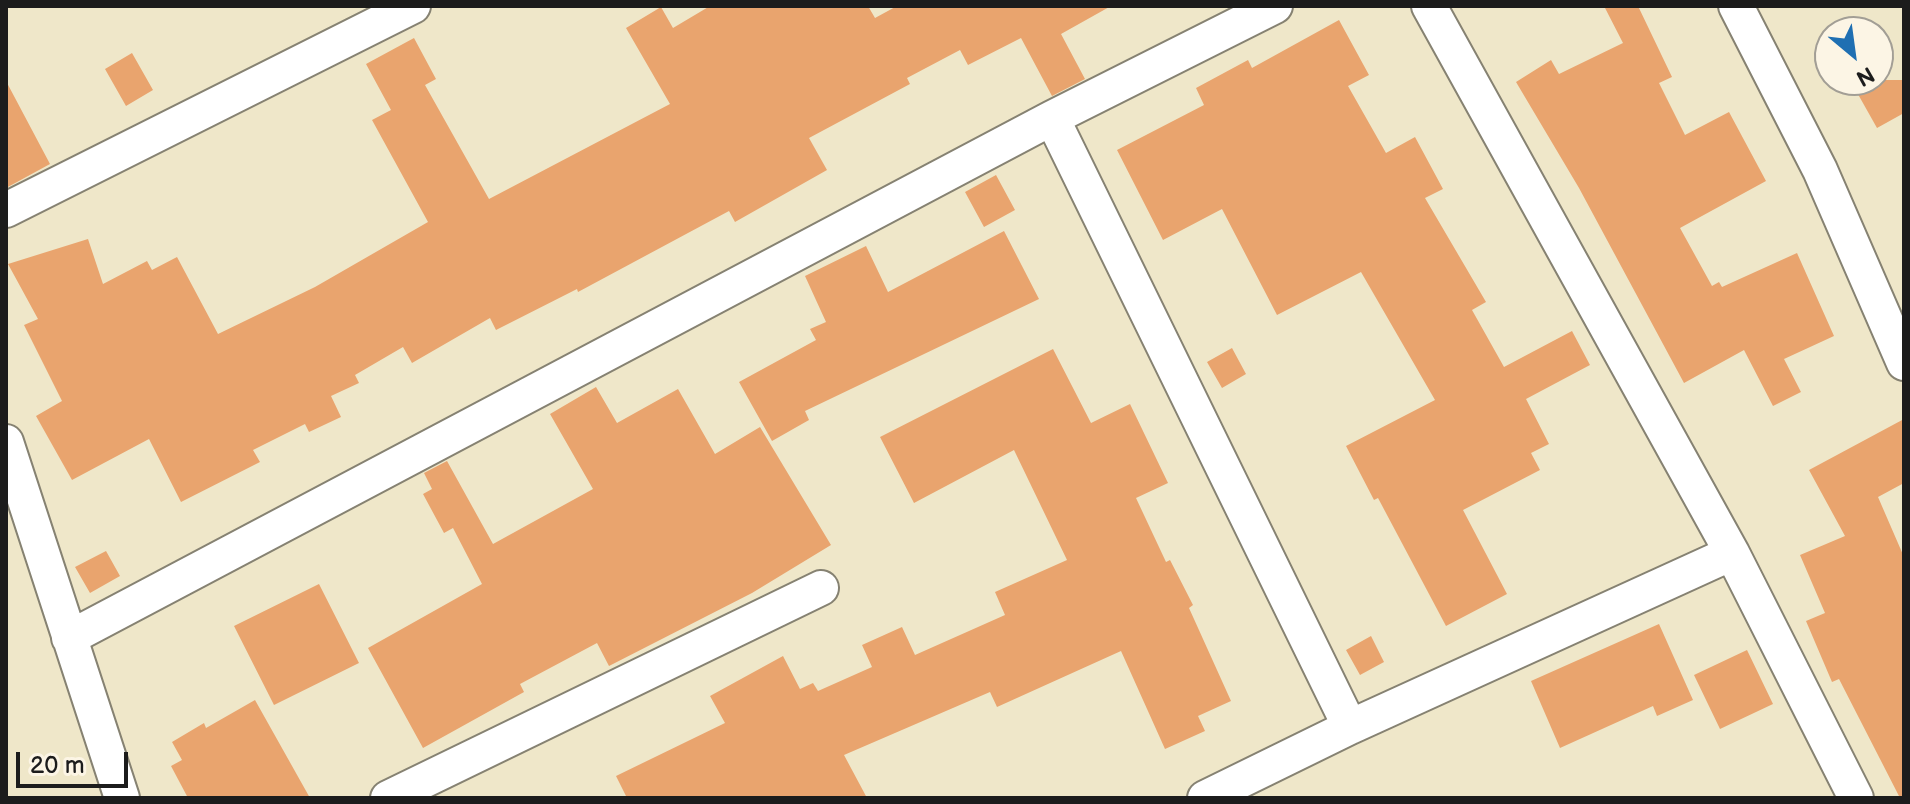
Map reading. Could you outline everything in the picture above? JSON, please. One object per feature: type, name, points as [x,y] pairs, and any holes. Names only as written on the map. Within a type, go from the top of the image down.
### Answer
[{"type":"street","points":[[6,210],[413,6]]},
{"type":"street","points":[[69,638],[1052,118],[1275,6]]},
{"type":"street","points":[[1429,6],[1732,553],[1856,798]]},
{"type":"street","points":[[1736,6],[1820,170],[1904,363]]},
{"type":"street","points":[[1052,118],[1350,727]]},
{"type":"street","points":[[6,442],[122,798]]},
{"type":"street","points":[[1205,798],[1350,727],[1732,553]]},
{"type":"street","points":[[388,798],[821,588]]},
{"type":"building","points":[[710,6],[868,6],[875,18],[897,6],[1111,6],[1061,34],[1085,79],[1052,96],[1021,38],[968,65],[960,50],[907,78],[910,84],[809,138],[827,170],[735,222],[729,211],[578,292],[577,289],[496,330],[490,318],[412,363],[403,347],[355,375],[359,383],[331,396],[341,417],[309,432],[305,424],[253,450],[260,462],[181,502],[149,439],[72,480],[36,416],[62,401],[24,325],[38,319],[8,264],[88,239],[103,284],[147,261],[152,270],[177,257],[218,334],[315,287],[428,222],[372,120],[391,110],[366,64],[414,38],[436,79],[425,85],[489,199],[670,104],[626,28],[661,7],[673,28]]},
{"type":"building","points":[[1604,6],[1638,6],[1672,77],[1659,83],[1685,135],[1729,112],[1766,181],[1680,228],[1712,286],[1719,282],[1722,287],[1797,253],[1834,336],[1784,359],[1801,392],[1773,406],[1744,350],[1684,383],[1579,188],[1516,82],[1551,60],[1559,74],[1623,43]]},
{"type":"building","points":[[1339,20],[1369,75],[1348,86],[1386,153],[1415,137],[1443,189],[1425,198],[1486,302],[1472,310],[1504,367],[1572,331],[1590,365],[1526,399],[1549,444],[1531,453],[1540,470],[1463,510],[1507,594],[1446,626],[1378,498],[1374,500],[1346,446],[1435,400],[1361,272],[1277,315],[1222,209],[1163,240],[1117,150],[1204,105],[1196,88],[1248,60],[1252,68]]},
{"type":"building","points":[[132,53],[153,90],[126,106],[105,69]]},
{"type":"building","points":[[1894,80],[1904,80],[1904,113],[1877,128],[1859,96],[1894,96]]},
{"type":"building","points":[[6,81],[50,164],[6,188]]},
{"type":"building","points":[[996,175],[1015,210],[984,227],[965,192]]},
{"type":"building","points":[[1004,231],[1039,299],[805,411],[809,420],[772,441],[739,382],[816,340],[810,329],[826,322],[805,276],[866,246],[888,292]]},
{"type":"building","points":[[1232,348],[1246,374],[1222,388],[1207,362]]},
{"type":"building","points":[[1053,349],[1091,423],[1130,404],[1168,483],[1136,498],[1166,562],[1170,560],[1193,605],[1189,608],[1231,701],[1198,716],[1205,731],[1165,749],[1121,651],[997,707],[990,692],[844,755],[867,798],[627,798],[616,776],[725,723],[710,696],[783,656],[800,689],[813,683],[818,691],[872,667],[862,645],[902,627],[915,655],[1005,615],[995,592],[1067,560],[1014,450],[914,503],[880,437]]},
{"type":"building","points":[[596,387],[617,423],[678,389],[715,454],[760,427],[831,545],[752,593],[609,666],[597,643],[520,684],[524,692],[423,748],[368,648],[482,584],[453,528],[444,533],[423,494],[432,489],[424,473],[447,461],[493,544],[593,489],[550,414]]},
{"type":"building","points":[[1904,419],[1904,483],[1878,497],[1904,557],[1904,798],[1900,798],[1839,679],[1832,682],[1806,621],[1825,613],[1800,555],[1845,536],[1809,470]]},
{"type":"building","points":[[106,551],[120,576],[90,593],[75,567]]},
{"type":"building","points":[[319,584],[359,663],[274,705],[234,626]]},
{"type":"building","points":[[1659,624],[1693,700],[1657,716],[1653,706],[1560,748],[1531,681]]},
{"type":"building","points":[[1371,636],[1384,662],[1360,675],[1346,650]]},
{"type":"building","points":[[1747,650],[1773,704],[1720,729],[1694,675]]},
{"type":"building","points":[[255,700],[310,798],[188,798],[171,766],[182,760],[172,742],[204,723],[206,728]]}]
